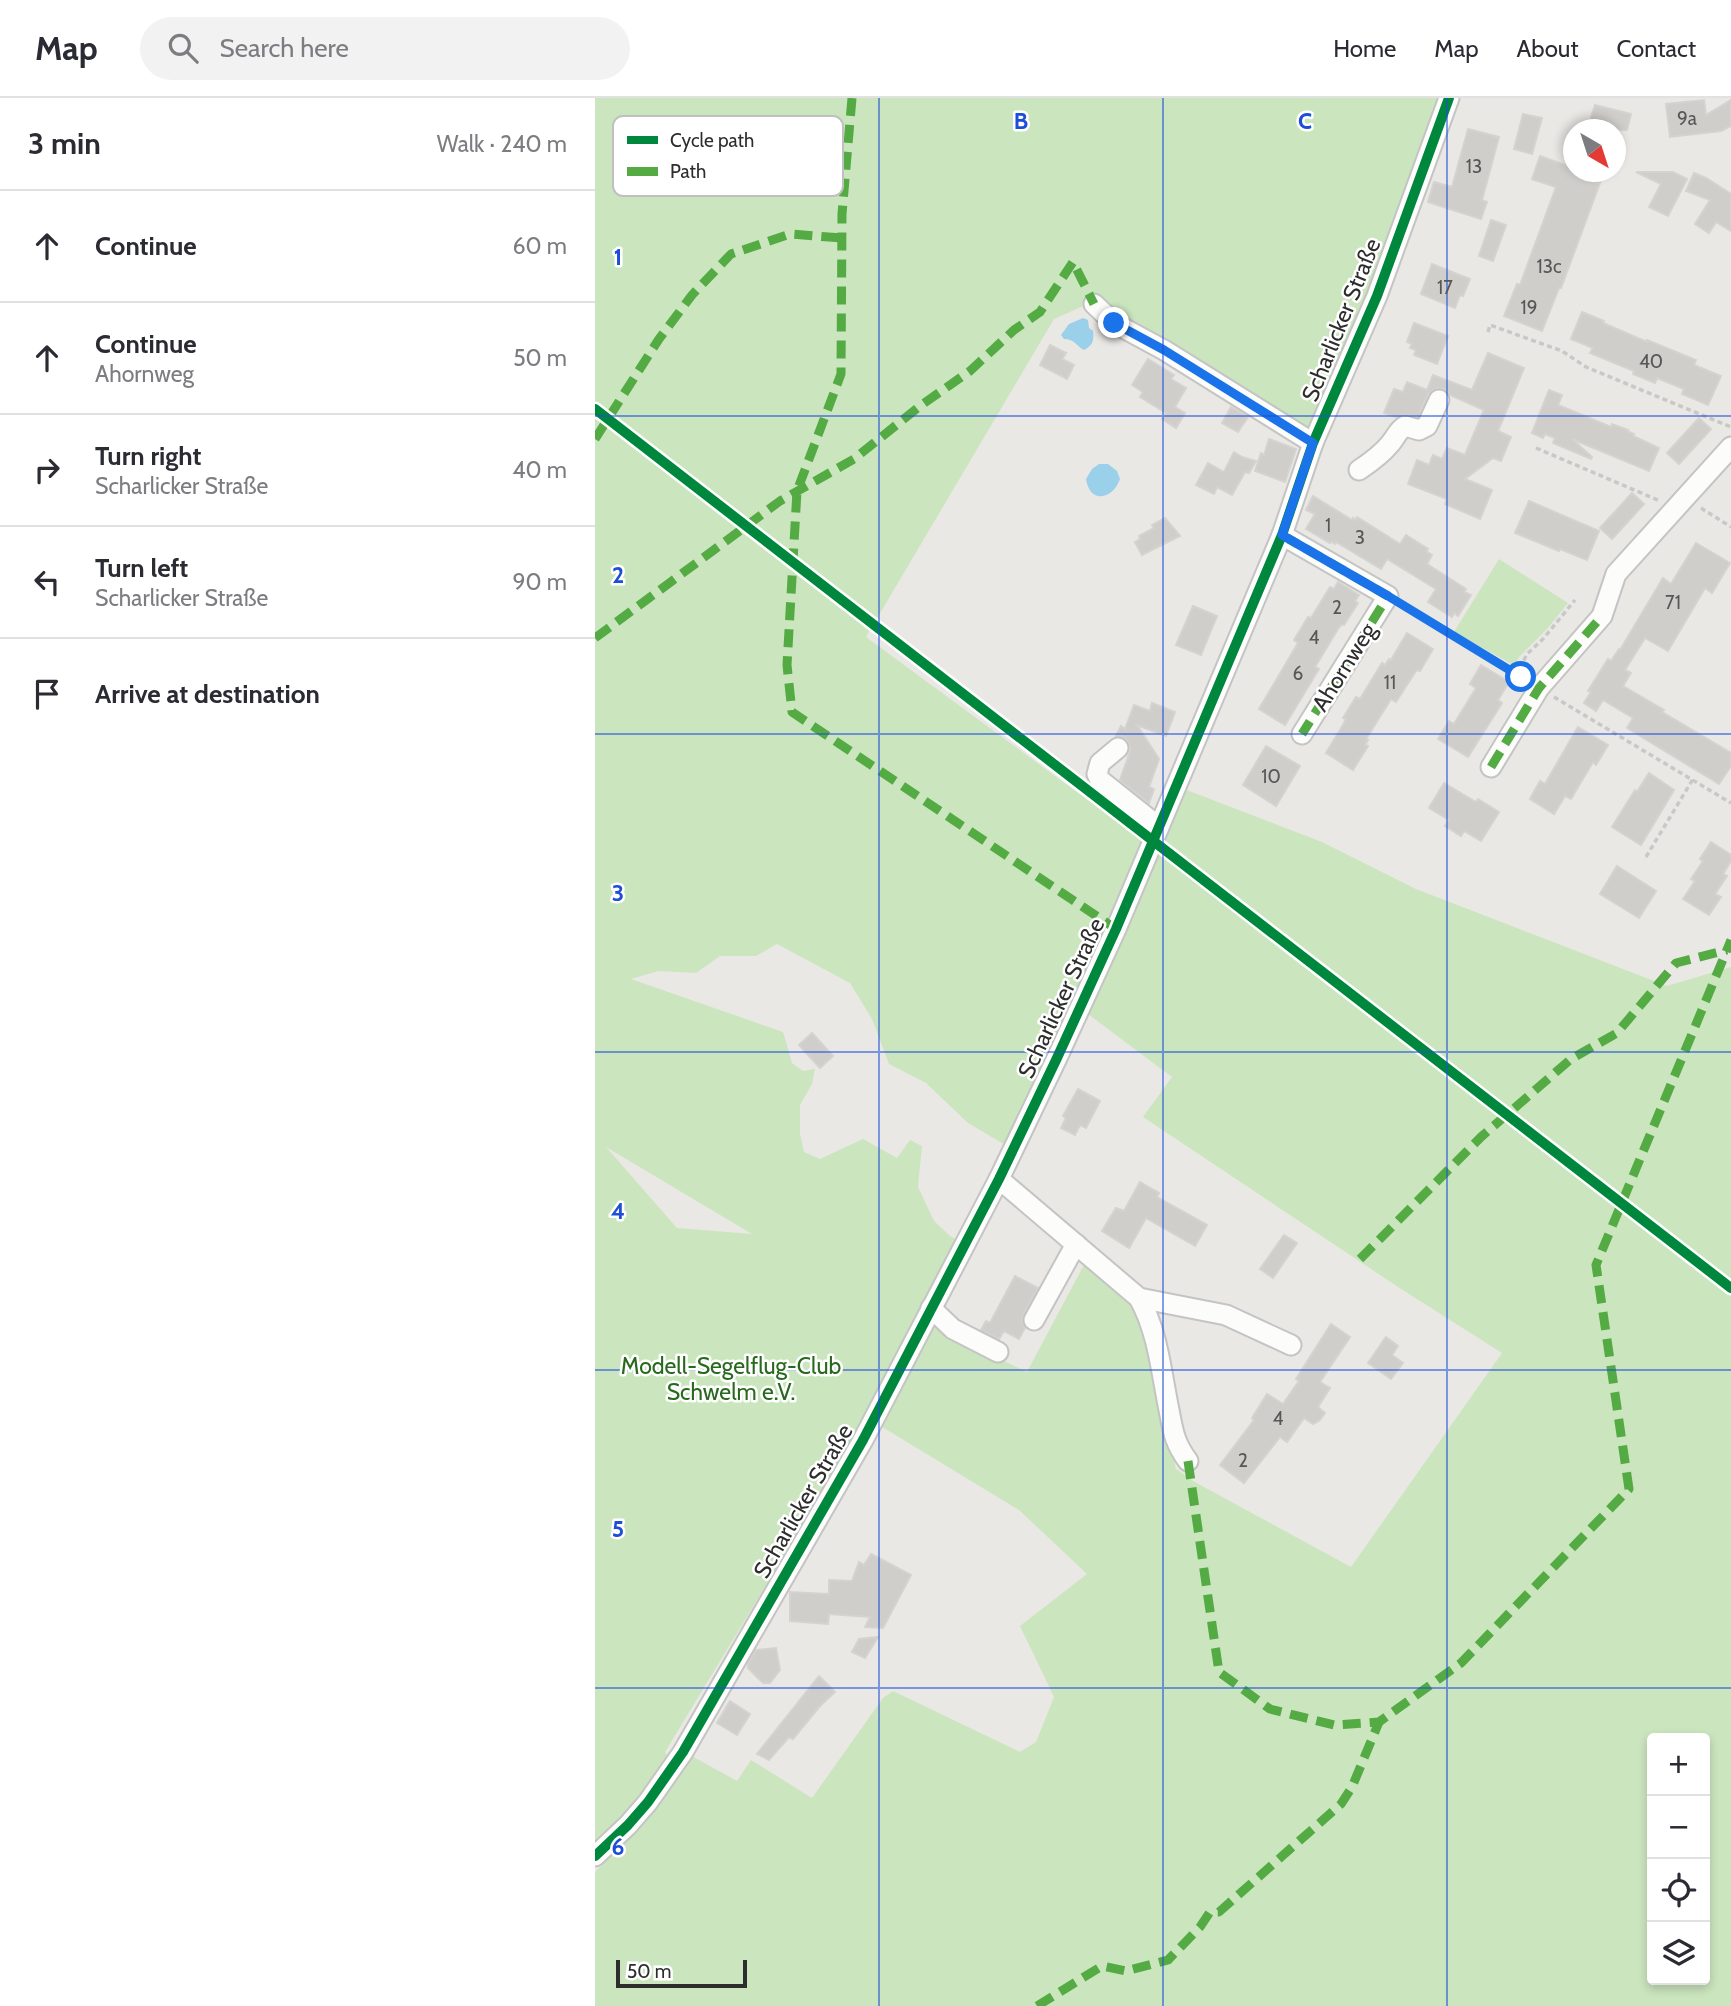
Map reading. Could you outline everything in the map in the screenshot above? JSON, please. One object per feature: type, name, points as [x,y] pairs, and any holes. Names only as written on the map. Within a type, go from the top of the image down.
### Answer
[{"type":"street","name":"Scharlicker Straße","points":[[595,1856],[648,1802],[683,1752],[863,1440],[999,1179],[1058,1058],[1111,940],[1282,535],[1313,443],[1377,296],[1449,98]]},
{"type":"street","name":"Scharlicker Straße","points":[[1094,304],[1114,323],[1164,350],[1313,443]]},
{"type":"street","points":[[1359,470],[1377,459],[1405,426],[1419,429],[1427,426],[1439,400]]},
{"type":"street","points":[[1491,767],[1539,688],[1602,616],[1616,574],[1731,447]]},
{"type":"street","name":"Ahornweg","points":[[1282,535],[1388,596],[1302,734]]},
{"type":"street","points":[[1118,748],[1100,763],[1097,774],[1100,780],[1159,827]]},
{"type":"street","points":[[999,1179],[1139,1298],[1146,1310],[1156,1343],[1176,1445],[1188,1461]]},
{"type":"street","points":[[1034,1320],[1076,1244]]},
{"type":"street","points":[[1139,1298],[1226,1315],[1291,1345]]},
{"type":"street","points":[[931,1308],[977,1328]]},
{"type":"street","points":[[931,1308],[953,1329],[998,1352]]},
{"type":"path","points":[[1488,332],[1490,325],[1562,351],[1586,366],[1731,427]]},
{"type":"path","points":[[1536,449],[1679,503],[1731,527]]},
{"type":"path","points":[[1388,596],[1521,677]]},
{"type":"path","points":[[1528,681],[1527,668],[1523,662],[1527,654],[1575,600]]},
{"type":"path","points":[[1560,701],[1731,803]]},
{"type":"path","points":[[1646,857],[1693,779]]},
{"type":"green space","name":"Modell-Segelflug-Club Schwelm e.V.","points":[[595,98],[1442,98],[1313,430],[1126,322],[1097,300],[1054,319],[866,637],[1157,851],[1184,789],[1322,842],[1416,889],[1667,986],[1731,967],[1731,2006],[595,2006],[595,1872],[645,1816],[688,1754],[737,1781],[751,1760],[812,1798],[883,1698],[893,1691],[1020,1752],[1036,1742],[1054,1697],[1020,1626],[1087,1574],[1019,1510],[879,1425],[933,1327],[1027,1372],[1086,1261],[1134,1301],[1150,1339],[1176,1469],[1193,1481],[1351,1567],[1502,1353],[1143,1117],[1172,1077],[1088,1014],[1119,946],[1105,937],[1007,1146],[968,1123],[926,1083],[889,1064],[872,1019],[850,983],[777,944],[756,956],[720,956],[696,973],[658,971],[631,979],[783,1032],[792,1063],[803,1071],[815,1069],[812,1084],[800,1105],[800,1134],[804,1152],[820,1159],[863,1139],[897,1158],[910,1140],[922,1146],[918,1187],[934,1221],[959,1241],[912,1323],[852,1443],[665,1752],[670,1759],[634,1806],[595,1845]],"holes":[[[606,1147],[752,1234],[677,1228]]]},
{"type":"green space","points":[[1499,559],[1568,603],[1519,657],[1517,667],[1454,632]]},
{"type":"water","points":[[1083,318],[1088,320],[1089,328],[1093,331],[1093,340],[1084,350],[1061,335],[1069,324]]},
{"type":"water","points":[[1099,464],[1108,464],[1117,471],[1120,479],[1112,491],[1102,496],[1092,493],[1086,479]]},
{"type":"building","points":[[1704,100],[1706,115],[1731,100],[1731,126],[1721,131],[1670,137],[1666,104]]},
{"type":"building","points":[[1595,105],[1631,114],[1627,130],[1626,119],[1591,119]]},
{"type":"building","points":[[1523,114],[1542,118],[1532,154],[1514,149]]},
{"type":"building","points":[[1468,129],[1499,137],[1482,200],[1487,202],[1481,219],[1428,202],[1434,182],[1452,187]]},
{"type":"building","points":[[1540,156],[1563,164],[1563,182],[1600,182],[1542,331],[1504,316],[1517,284],[1520,285],[1556,187],[1532,179]]},
{"type":"building","points":[[1636,172],[1673,172],[1687,179],[1668,216],[1649,207],[1661,184]]},
{"type":"building","points":[[1694,173],[1731,194],[1731,231],[1716,222],[1709,233],[1695,224],[1710,200],[1686,191]]},
{"type":"building","points":[[1491,220],[1506,225],[1493,261],[1479,256]]},
{"type":"building","points":[[1432,264],[1470,279],[1455,308],[1421,294]]},
{"type":"building","points":[[1582,312],[1647,342],[1696,360],[1694,365],[1721,376],[1708,405],[1682,394],[1684,389],[1657,378],[1655,383],[1633,374],[1634,371],[1590,353],[1593,348],[1571,339]]},
{"type":"building","points":[[1414,323],[1448,336],[1437,364],[1414,355],[1416,350],[1410,348],[1412,344],[1407,342]]},
{"type":"building","points":[[1050,345],[1066,353],[1062,359],[1074,365],[1067,379],[1040,365]]},
{"type":"building","points":[[1488,353],[1524,368],[1498,431],[1511,437],[1501,461],[1493,458],[1465,479],[1492,490],[1480,519],[1445,504],[1447,499],[1408,484],[1417,460],[1429,465],[1433,455],[1442,459],[1447,448],[1465,455],[1484,410],[1439,388],[1428,394],[1418,417],[1404,414],[1396,417],[1384,413],[1394,389],[1403,392],[1407,382],[1427,390],[1433,375],[1472,390]]},
{"type":"building","points":[[1148,359],[1174,375],[1171,379],[1186,388],[1175,407],[1185,413],[1176,428],[1162,419],[1166,413],[1140,397],[1143,392],[1132,385]]},
{"type":"building","points":[[1549,390],[1562,395],[1558,405],[1611,427],[1612,424],[1628,430],[1633,436],[1659,448],[1649,471],[1572,439],[1592,457],[1591,459],[1553,443],[1555,438],[1545,434],[1543,438],[1532,433]]},
{"type":"building","points":[[1231,407],[1248,417],[1238,432],[1222,423]]},
{"type":"building","points":[[1699,418],[1711,429],[1679,464],[1667,453]]},
{"type":"building","points":[[1269,439],[1296,449],[1285,482],[1255,471]]},
{"type":"building","points":[[1234,452],[1256,461],[1249,473],[1245,472],[1232,495],[1217,487],[1214,494],[1196,485],[1208,463],[1224,472]]},
{"type":"building","points":[[1632,493],[1644,504],[1612,539],[1600,528]]},
{"type":"building","points":[[1313,496],[1352,520],[1357,517],[1400,544],[1406,535],[1428,549],[1426,551],[1432,555],[1427,564],[1471,595],[1458,616],[1454,613],[1452,617],[1428,602],[1436,589],[1387,559],[1381,569],[1336,542],[1330,543],[1306,529],[1315,514],[1306,510]]},
{"type":"building","points":[[1529,501],[1599,531],[1587,560],[1515,533]]},
{"type":"building","points":[[1165,518],[1180,536],[1142,555],[1135,542],[1140,539],[1139,536],[1154,528],[1152,525]]},
{"type":"building","points":[[1696,543],[1730,563],[1712,593],[1705,588],[1668,651],[1645,638],[1625,670],[1631,673],[1623,686],[1731,753],[1731,766],[1719,784],[1627,728],[1633,718],[1603,700],[1596,711],[1584,703],[1591,692],[1588,691],[1608,659],[1611,661],[1620,650],[1663,578],[1671,584]]},
{"type":"building","points":[[1338,582],[1359,595],[1355,601],[1358,603],[1344,625],[1338,629],[1315,667],[1319,669],[1285,725],[1259,709],[1298,643],[1294,640],[1308,617],[1311,618],[1330,587],[1334,589]]},
{"type":"building","points":[[1193,606],[1217,616],[1201,655],[1176,645]]},
{"type":"building","points":[[1407,633],[1433,649],[1396,702],[1391,699],[1366,739],[1368,740],[1365,745],[1368,746],[1353,770],[1326,753],[1356,697],[1360,699],[1382,663],[1385,665],[1391,660]]},
{"type":"building","points":[[1481,665],[1509,682],[1498,700],[1502,703],[1468,757],[1438,739],[1449,721],[1454,724],[1476,688],[1470,684]]},
{"type":"building","points":[[1152,703],[1175,712],[1166,736],[1137,725],[1159,759],[1149,787],[1154,789],[1149,803],[1120,780],[1131,749],[1127,740],[1116,736],[1121,726],[1125,729],[1134,705],[1150,711]]},
{"type":"building","points":[[1578,727],[1608,745],[1596,765],[1593,762],[1571,799],[1565,796],[1554,814],[1530,799],[1540,781],[1545,784]]},
{"type":"building","points":[[1266,746],[1300,766],[1276,806],[1243,785]]},
{"type":"building","points":[[1649,773],[1674,790],[1641,845],[1612,827]]},
{"type":"building","points":[[1444,783],[1499,812],[1481,841],[1464,831],[1461,836],[1445,826],[1449,820],[1429,808]]},
{"type":"building","points":[[1711,842],[1731,855],[1731,861],[1723,874],[1727,876],[1715,894],[1721,897],[1709,915],[1683,899],[1695,881],[1691,879]]},
{"type":"building","points":[[1617,866],[1656,891],[1639,918],[1600,894]]},
{"type":"building","points":[[812,1033],[833,1056],[820,1068],[799,1045]]},
{"type":"building","points":[[1078,1089],[1100,1101],[1086,1128],[1080,1125],[1075,1135],[1061,1128],[1066,1118],[1063,1116]]},
{"type":"building","points":[[1140,1182],[1159,1193],[1157,1197],[1207,1225],[1195,1246],[1146,1218],[1129,1248],[1102,1231],[1116,1208],[1124,1211]]},
{"type":"building","points":[[1284,1235],[1297,1243],[1273,1278],[1260,1269]]},
{"type":"building","points":[[1015,1276],[1038,1288],[1023,1315],[1025,1328],[1019,1339],[1004,1331],[999,1339],[981,1330],[986,1321],[990,1323]]},
{"type":"building","points":[[1331,1324],[1350,1337],[1320,1382],[1330,1388],[1318,1407],[1325,1413],[1313,1424],[1304,1418],[1287,1442],[1280,1437],[1244,1483],[1220,1465],[1254,1420],[1252,1418],[1267,1394],[1283,1404]]},
{"type":"building","points":[[1386,1337],[1398,1346],[1392,1355],[1403,1363],[1391,1379],[1368,1363]]},
{"type":"building","points":[[871,1554],[911,1575],[883,1628],[865,1627],[870,1617],[829,1614],[828,1624],[790,1621],[790,1592],[829,1594],[829,1580],[852,1581],[859,1562],[864,1565]]},
{"type":"building","points":[[878,1637],[865,1658],[852,1652],[859,1639]]},
{"type":"building","points":[[776,1648],[780,1670],[770,1683],[763,1683],[748,1668],[748,1664],[756,1650]]},
{"type":"building","points":[[819,1676],[835,1692],[793,1739],[789,1737],[769,1760],[757,1754]]},
{"type":"building","points":[[730,1701],[750,1714],[737,1735],[717,1723]]},
{"type":"marked path","points":[[852,98],[842,214],[841,374],[797,491],[787,665],[792,712],[1116,929]]},
{"type":"marked path","points":[[595,439],[659,339],[692,295],[731,254],[790,234],[842,238]]},
{"type":"marked path","points":[[595,638],[780,501],[854,459],[920,406],[970,371],[1014,330],[1040,312],[1073,262],[1094,304]]},
{"type":"marked path","points":[[1282,535],[1388,596],[1302,734]]},
{"type":"marked path","points":[[1491,767],[1539,688],[1602,616]]},
{"type":"marked path","points":[[1188,1461],[1219,1672],[1270,1709],[1334,1725],[1379,1722],[1461,1663],[1629,1489],[1596,1265],[1731,940]]},
{"type":"marked path","points":[[1360,1259],[1481,1137],[1571,1059],[1617,1033],[1676,963],[1727,950]]},
{"type":"marked path","points":[[1037,2006],[1102,1966],[1126,1971],[1168,1960],[1200,1927],[1210,1912],[1219,1912],[1341,1804],[1352,1787],[1379,1722]]},
{"type":"cycle path","points":[[595,1856],[648,1802],[683,1752],[863,1440],[999,1179],[1116,929],[1282,535],[1313,443],[1377,296],[1449,98]]},
{"type":"cycle path","points":[[595,409],[1731,1288]]},
{"type":"route","points":[[1114,323],[1164,350],[1313,443],[1282,535],[1521,677]]}]
